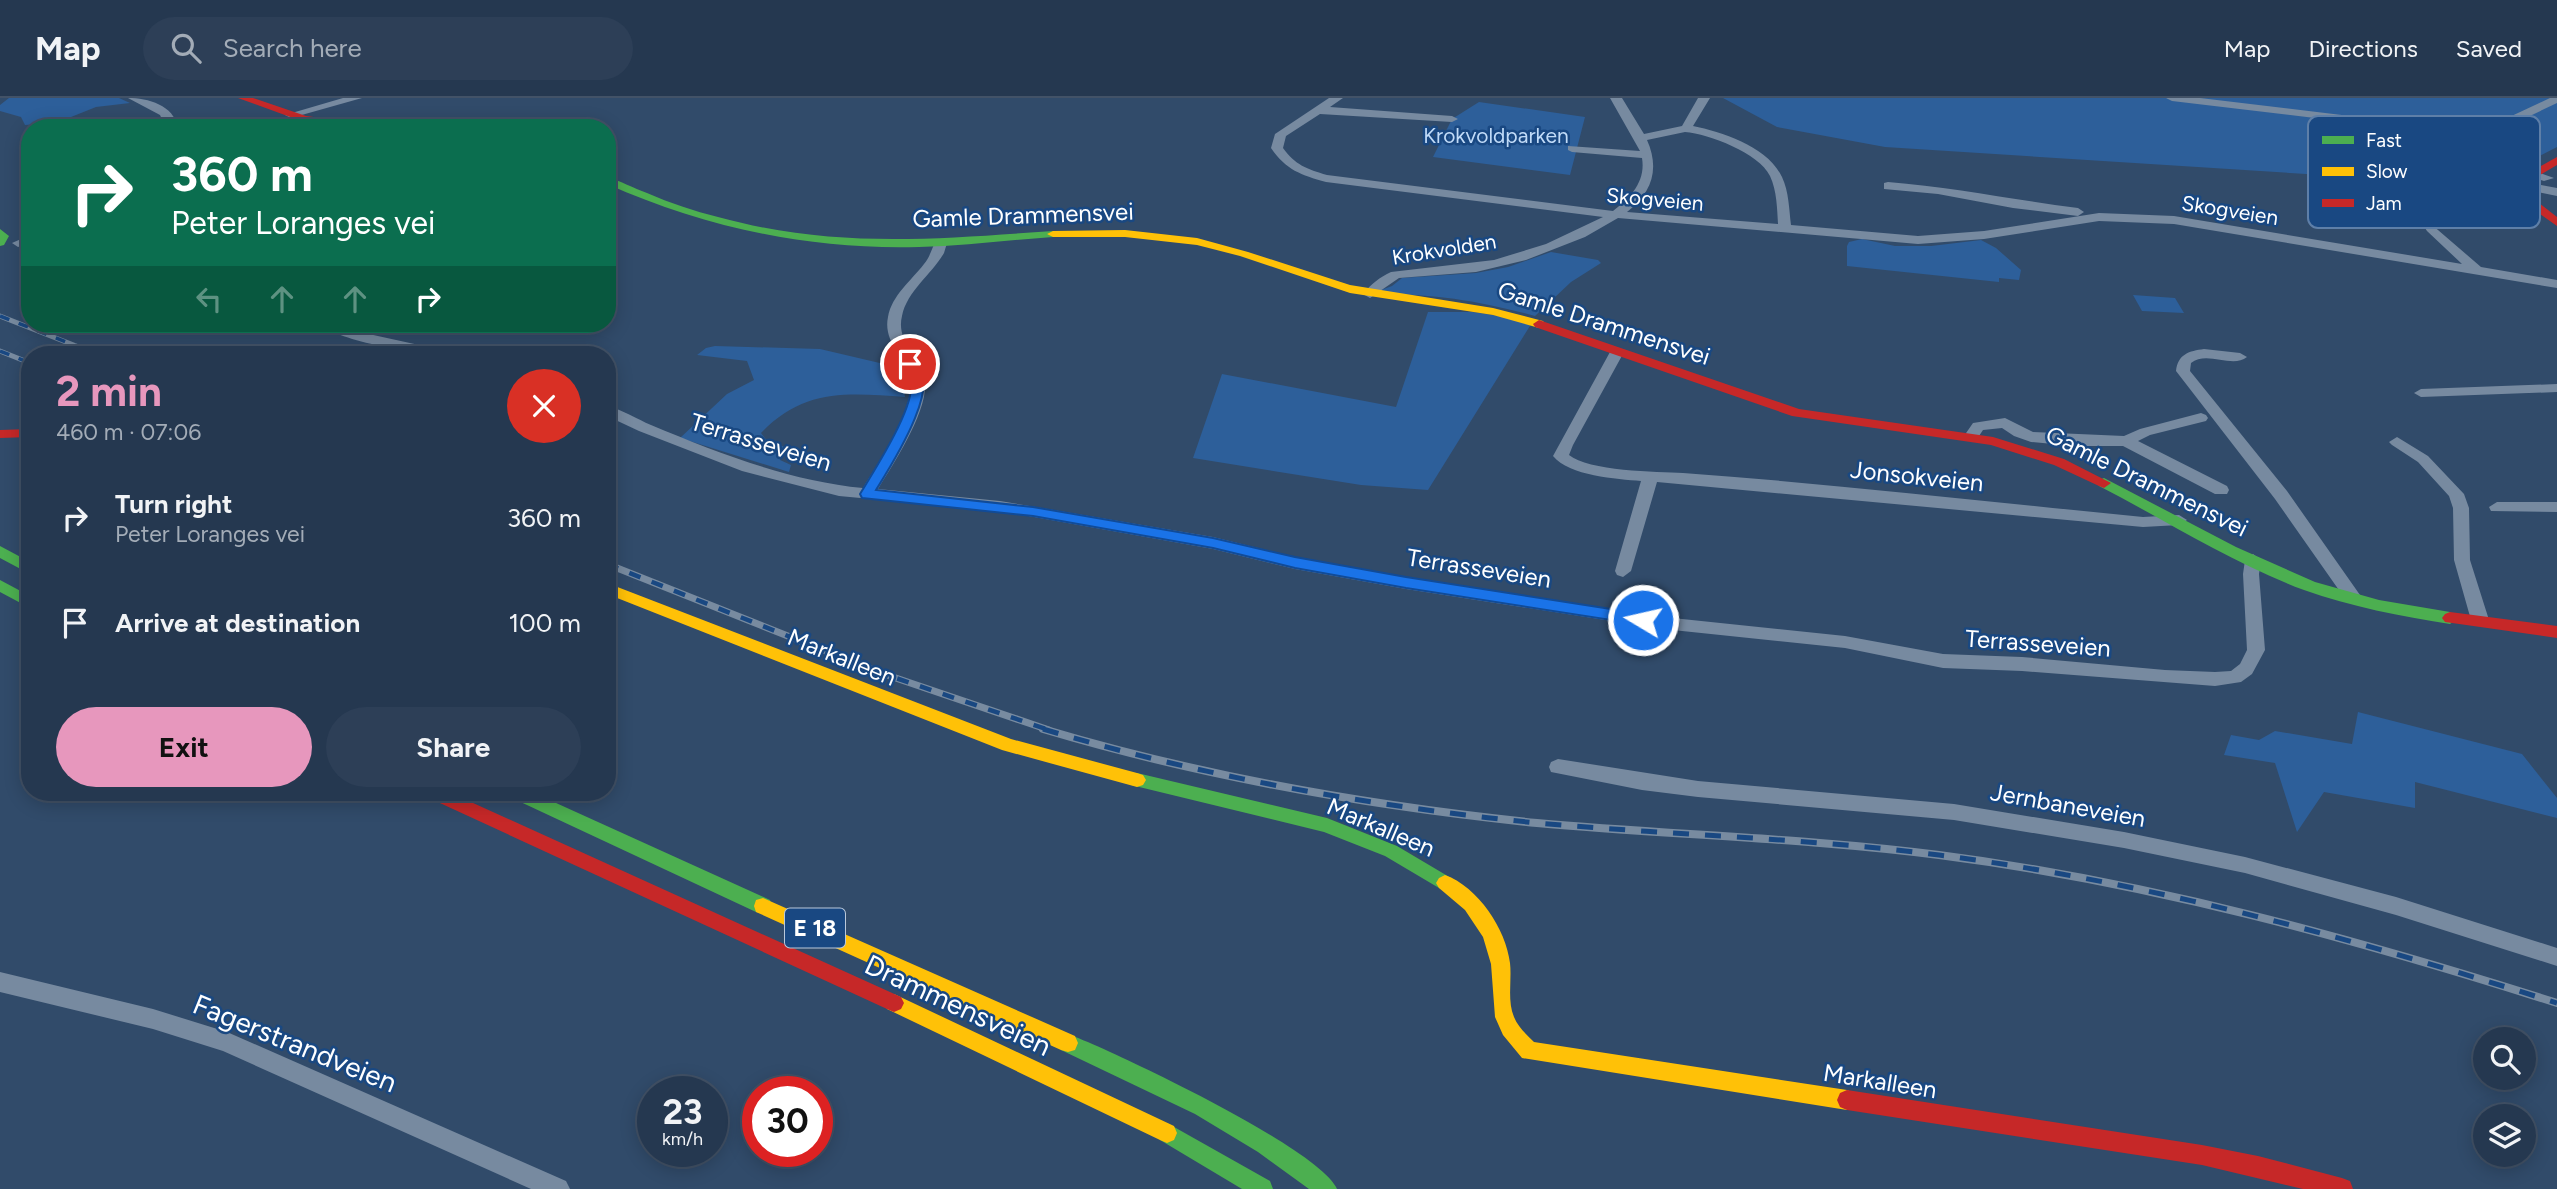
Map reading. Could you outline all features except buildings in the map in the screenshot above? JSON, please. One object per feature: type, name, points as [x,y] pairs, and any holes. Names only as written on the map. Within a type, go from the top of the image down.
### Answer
[{"type":"main road","points":[[243,98],[300,119]]},
{"type":"main road","points":[[2548,180],[2557,160]]},
{"type":"main road","name":"Gamle Drammensvei","points":[[616,185],[673,211],[719,224],[859,243],[941,243],[1080,233],[1155,235],[1226,248],[1327,283],[1370,294],[1494,310],[1797,413],[1822,419],[1972,436],[2044,457],[2179,520],[2253,560],[2308,585],[2354,599],[2557,632]]},
{"type":"main road","points":[[0,232],[4,236],[0,243]]},
{"type":"main road","points":[[0,551],[21,564]]},
{"type":"main road","points":[[0,585],[21,598]]},
{"type":"main road","name":"Markalleen","points":[[616,592],[1008,745],[1102,771],[1326,825],[1391,851],[1455,889],[1485,920],[1499,956],[1507,1024],[1529,1051],[2202,1155],[2279,1171],[2342,1189]]},
{"type":"main road","name":"Drammensveien","points":[[453,801],[1000,1051],[1189,1144],[1262,1189]]},
{"type":"main road","name":"Drammensveien","points":[[535,801],[643,852],[870,952],[1210,1110],[1266,1142],[1326,1189]]},
{"type":"street","points":[[134,98],[171,119]]},
{"type":"street","points":[[291,115],[356,98]]},
{"type":"street","name":"Skogveien","points":[[1337,98],[1281,134],[1277,148],[1287,162],[1310,174],[1349,182],[1618,214],[1887,240],[1944,239],[2099,217]]},
{"type":"street","name":"Krokvolden","points":[[1370,294],[1385,280],[1396,275],[1477,268],[1531,255],[1618,214],[1634,201],[1647,181],[1650,167],[1642,138],[1616,98]]},
{"type":"street","points":[[1686,129],[1695,109],[1704,98]]},
{"type":"street","points":[[2172,98],[2336,116]]},
{"type":"street","points":[[2520,116],[2557,99]]},
{"type":"street","points":[[1317,110],[1452,118]]},
{"type":"street","points":[[1642,138],[1686,129],[1728,141],[1763,161],[1778,181],[1785,230]]},
{"type":"street","points":[[1572,148],[1647,155]]},
{"type":"street","name":"Skogveien","points":[[1888,186],[1938,190],[2099,217],[2208,225],[2479,273],[2557,284]]},
{"type":"street","points":[[2431,228],[2479,273]]},
{"type":"street","points":[[867,494],[895,446],[918,396],[916,374],[902,353],[894,332],[895,311],[937,255],[941,243]]},
{"type":"street","points":[[349,333],[400,346]]},
{"type":"street","name":"Jonsokveien","points":[[1617,352],[1590,396],[1561,456],[1570,464],[1650,478],[1708,480],[2143,522],[2179,520]]},
{"type":"street","name":"Gamle Drammensvei","points":[[2240,356],[2193,354],[2182,364],[2183,371],[2281,495],[2354,599]]},
{"type":"street","points":[[2421,393],[2557,388]]},
{"type":"street","name":"Terrasseveien","points":[[616,414],[644,428],[803,484],[867,494],[1033,512],[1213,543],[1295,563],[1406,583],[1663,623],[1845,642],[1943,661],[2022,664],[2165,677],[2235,677],[2246,669],[2254,656],[2257,643],[2251,574],[2253,560]]},
{"type":"street","points":[[1972,436],[1978,426],[2005,423],[2019,433],[2031,437],[2075,441],[2126,441],[2145,432],[2201,418]]},
{"type":"street","points":[[2126,441],[2221,490]]},
{"type":"street","points":[[2397,442],[2423,459],[2456,494],[2461,508],[2462,560],[2480,620]]},
{"type":"street","points":[[1623,571],[1650,478]]},
{"type":"street","points":[[2497,507],[2557,507]]},
{"type":"street","name":"Jernbaneveien","points":[[1558,767],[1676,786],[1954,812],[2111,837],[2290,877],[2396,906],[2557,957]]},
{"type":"street","name":"Fagerstrandveien","points":[[0,982],[153,1019],[228,1042],[558,1189]]},
{"type":"green space","points":[[9,98],[119,98],[130,103],[96,107],[66,119],[22,119],[0,111],[0,105]]},
{"type":"green space","points":[[1723,98],[2557,98],[2557,147],[2540,156],[2540,116],[2308,116],[2308,174],[1885,147],[1777,127]]},
{"type":"green space","name":"Krokvoldparken","points":[[1479,102],[1585,117],[1570,175],[1433,157],[1452,119]]},
{"type":"green space","points":[[1862,239],[1895,246],[1931,246],[1981,240],[1996,248],[2021,270],[2019,280],[1999,278],[1999,282],[1847,266],[1849,242]]},
{"type":"green space","points":[[1551,252],[1598,260],[1601,263],[1571,282],[1535,316],[1453,299],[1370,294],[1392,286],[1402,278],[1476,273],[1508,267]]},
{"type":"green space","points":[[2133,295],[2175,298],[2184,313],[2142,311]]},
{"type":"green space","points":[[1428,312],[1473,312],[1533,321],[1428,490],[1361,485],[1193,458],[1222,374],[1396,407]]},
{"type":"green space","points":[[706,348],[820,349],[901,368],[905,397],[828,397],[810,401],[777,418],[761,433],[767,441],[785,447],[780,460],[791,465],[789,472],[680,438],[727,394],[754,380],[747,361],[697,355]]},
{"type":"green space","points":[[2358,712],[2522,754],[2557,798],[2557,818],[2415,782],[2415,808],[2324,792],[2297,832],[2275,763],[2224,755],[2231,735],[2259,740],[2275,731],[2352,744]]},
{"type":"railway","points":[[0,316],[21,324]]},
{"type":"railway","points":[[43,333],[76,346]]},
{"type":"railway","points":[[0,351],[21,359]]},
{"type":"railway","points":[[616,568],[881,673],[1049,730]]},
{"type":"railway","points":[[1043,729],[1165,762],[1288,788],[1412,808],[1537,823],[1889,849],[2018,866],[2251,915],[2405,957],[2557,1003]]},
{"type":"traffic: fast","points":[[616,184],[677,209],[713,220],[822,240],[917,244],[1053,234]]},
{"type":"traffic: fast","points":[[0,232],[3,236],[0,243]]},
{"type":"traffic: fast","points":[[2104,483],[2283,576],[2344,597],[2450,618]]},
{"type":"traffic: fast","points":[[0,551],[21,564]]},
{"type":"traffic: fast","points":[[0,585],[21,598]]},
{"type":"traffic: fast","points":[[1137,780],[1327,825],[1391,851],[1445,883]]},
{"type":"traffic: fast","points":[[535,801],[763,906]]},
{"type":"traffic: fast","points":[[1068,1043],[1169,1090],[1234,1125],[1326,1189]]},
{"type":"traffic: fast","points":[[1167,1133],[1262,1189]]},
{"type":"traffic: slow","points":[[1053,234],[1125,233],[1197,242],[1244,254],[1336,286],[1469,307],[1539,324]]},
{"type":"traffic: slow","points":[[616,592],[1008,745],[1137,780]]},
{"type":"traffic: slow","points":[[1445,883],[1463,896],[1492,934],[1499,955],[1504,1017],[1529,1051],[1847,1100]]},
{"type":"traffic: slow","points":[[763,906],[1068,1043]]},
{"type":"traffic: slow","points":[[894,1003],[1167,1133]]},
{"type":"traffic: jam","points":[[243,98],[304,119]]},
{"type":"traffic: jam","points":[[2540,171],[2557,160]]},
{"type":"traffic: jam","points":[[2540,210],[2557,223]]},
{"type":"traffic: jam","points":[[1539,324],[1797,413],[1993,441],[2059,462],[2104,483]]},
{"type":"traffic: jam","points":[[0,434],[21,433]]},
{"type":"traffic: jam","points":[[2450,618],[2557,632]]},
{"type":"traffic: jam","points":[[452,801],[894,1003]]},
{"type":"traffic: jam","points":[[1847,1100],[2202,1155],[2258,1166],[2342,1189]]},
{"type":"route","points":[[910,364],[918,382],[918,396],[895,446],[867,494],[1000,506],[1213,543],[1295,563],[1406,583],[1643,620]]}]
